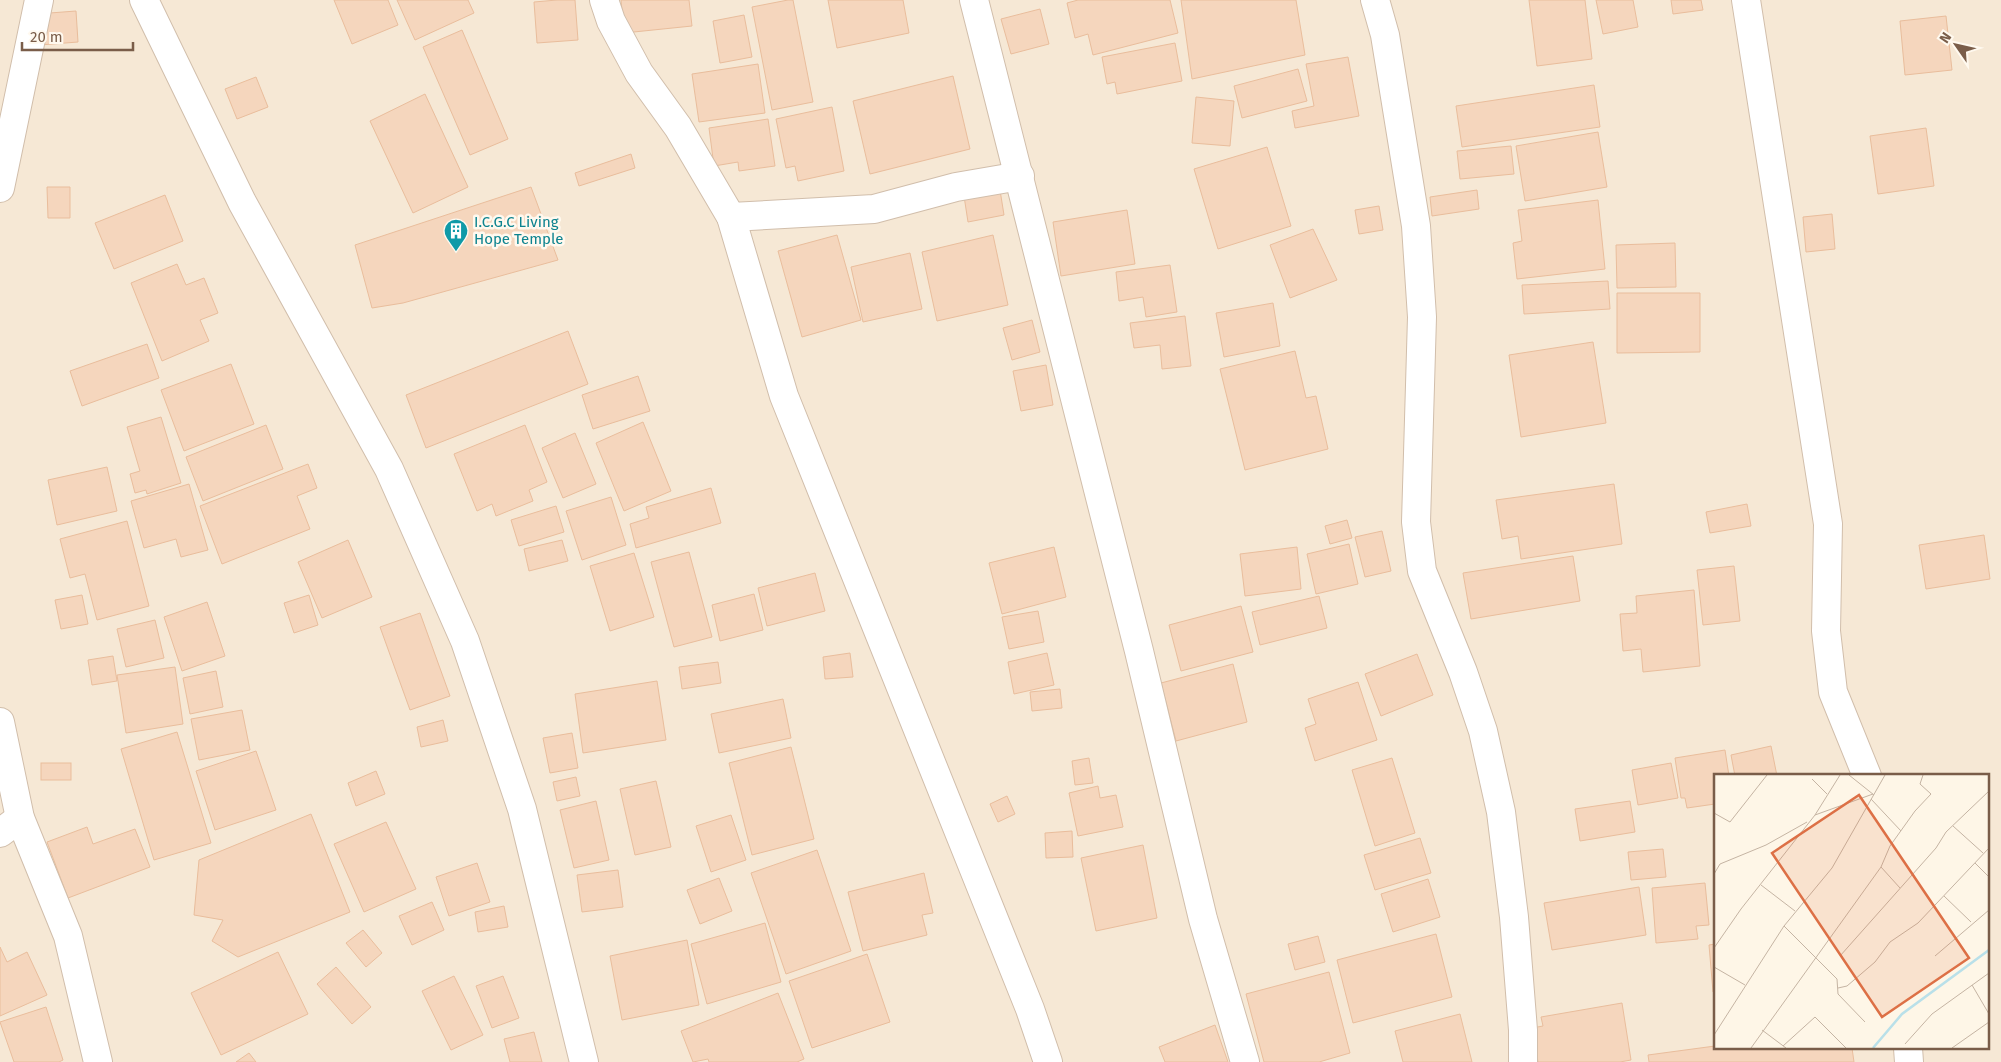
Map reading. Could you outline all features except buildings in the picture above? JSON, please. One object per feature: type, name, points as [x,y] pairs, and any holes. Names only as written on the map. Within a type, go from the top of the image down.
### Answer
[{"type":"street","points":[[0,188],[39,0]]},
{"type":"street","points":[[144,0],[242,202],[389,469],[466,641],[522,809],[584,1062]]},
{"type":"street","points":[[604,0],[611,22],[639,73],[678,127],[731,217],[784,396],[1030,1009],[1048,1062]]},
{"type":"street","points":[[974,0],[1139,651],[1203,920],[1245,1062]]},
{"type":"street","points":[[1375,0],[1384,35],[1416,226],[1422,318],[1416,522],[1422,571],[1483,731],[1501,812],[1514,918],[1524,1062]]},
{"type":"street","points":[[1746,0],[1828,524],[1826,632],[1833,692],[1866,774]]},
{"type":"street","points":[[731,217],[874,210],[956,187],[1020,176]]},
{"type":"street","points":[[0,722],[10,826],[68,936],[98,1062]]},
{"type":"shaded area","points":[[0,0],[2001,0],[2001,1062],[0,1062]]},
{"type":"place","name":"I.C.G.C Living Hope Temple","points":[[456,252]]}]
